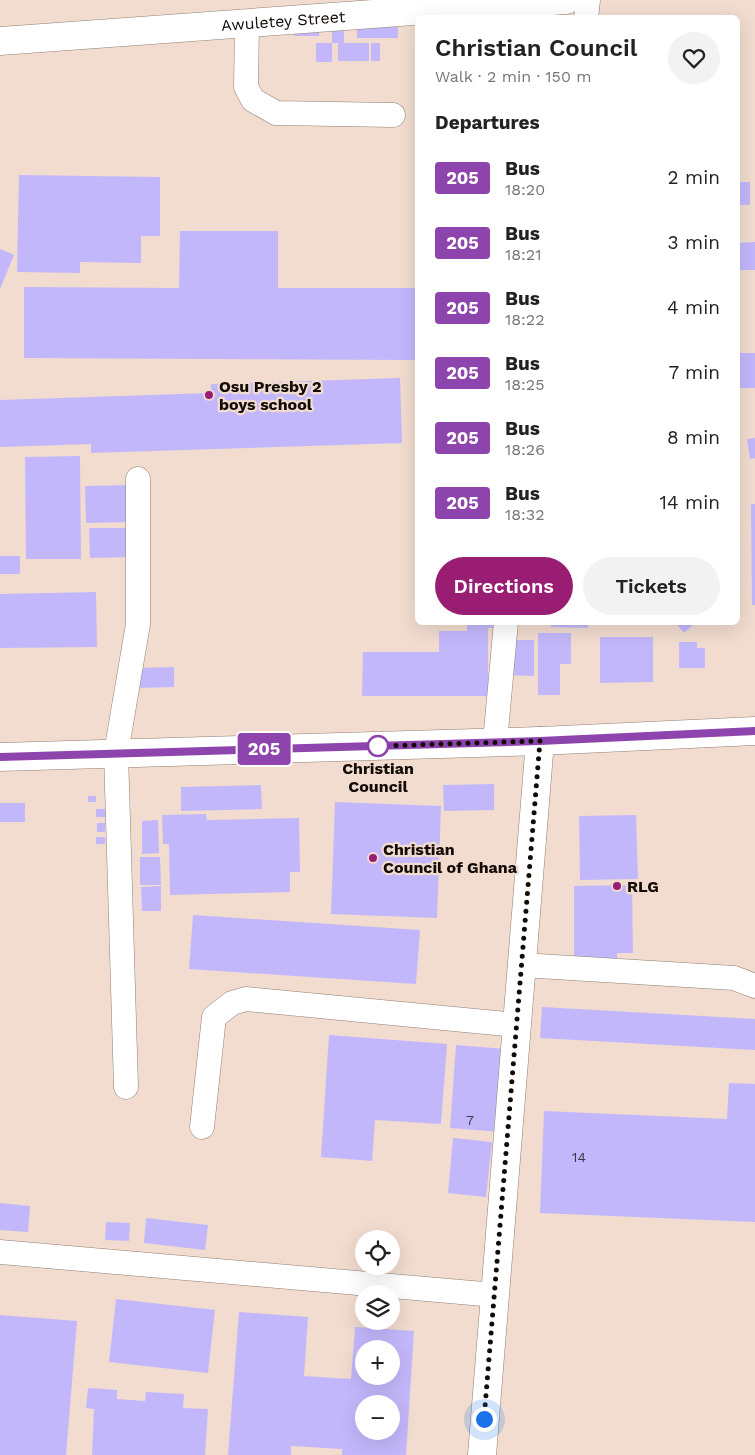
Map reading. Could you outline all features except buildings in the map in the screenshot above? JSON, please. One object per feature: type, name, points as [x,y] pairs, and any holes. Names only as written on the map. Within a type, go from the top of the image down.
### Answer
[{"type":"street","name":"Awuletey Street","points":[[0,41],[566,0]]},
{"type":"street","points":[[0,757],[540,741],[755,731]]},
{"type":"street","points":[[482,1455],[540,741]]},
{"type":"lane","points":[[586,15],[588,0]]},
{"type":"lane","points":[[247,23],[246,87],[253,100],[276,113],[393,115]]},
{"type":"lane","points":[[126,1087],[116,754],[138,624],[138,479]]},
{"type":"lane","points":[[495,742],[506,625]]},
{"type":"lane","points":[[522,965],[734,978],[755,986]]},
{"type":"lane","points":[[202,1128],[214,1018],[232,1003],[246,999],[517,1025]]},
{"type":"lane","points":[[0,1252],[495,1295]]},
{"type":"bus line","name":"205","points":[[0,757],[540,741],[755,731]]},
{"type":"place","name":"Osu Presby 2 boys school","points":[[209,395]]},
{"type":"place","name":"Christian Council","points":[[378,746]]},
{"type":"place","name":"Christian Council of Ghana","points":[[373,858]]},
{"type":"place","name":"RLG","points":[[617,886]]},
{"type":"route","points":[[378,746],[540,741],[484,1419]]}]
